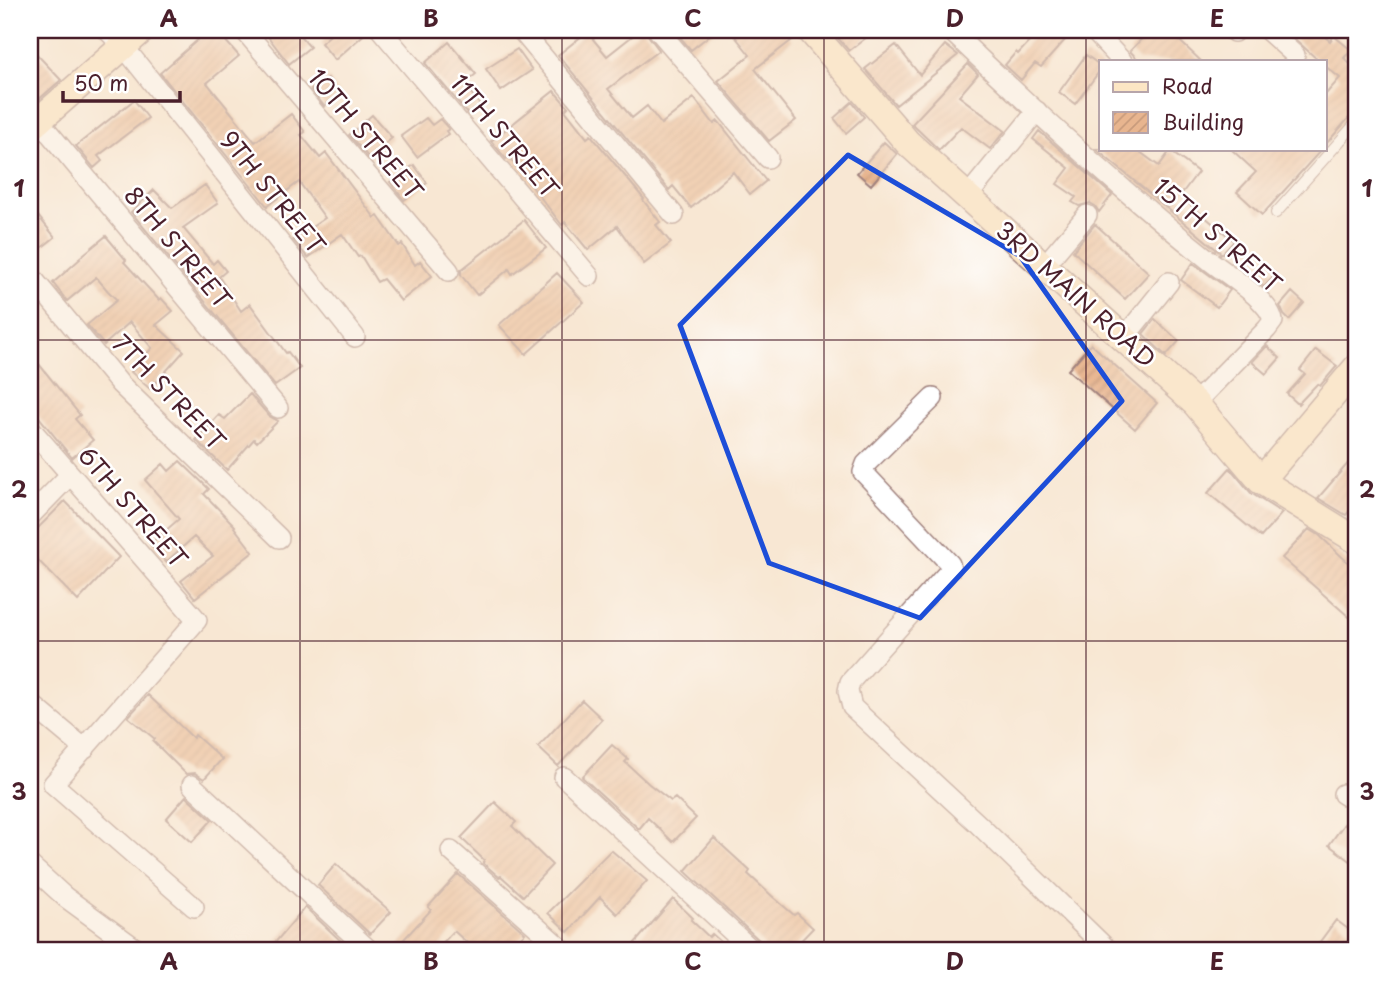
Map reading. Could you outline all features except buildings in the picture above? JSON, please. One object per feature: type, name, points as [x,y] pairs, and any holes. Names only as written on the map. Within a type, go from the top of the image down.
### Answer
[{"type":"street","name":"10TH STREET","points":[[244,30],[449,271]]},
{"type":"street","name":"11TH STREET","points":[[381,30],[589,276]]},
{"type":"street","points":[[520,30],[674,215]]},
{"type":"street","points":[[657,30],[768,158]]},
{"type":"street","name":"3RD MAIN ROAD","points":[[810,30],[908,143],[1195,403],[1261,481],[1355,536]]},
{"type":"street","name":"15TH STREET","points":[[950,30],[1037,111],[1197,251],[1268,307],[1273,321],[1267,329],[1195,403]]},
{"type":"street","points":[[1093,30],[1121,60]]},
{"type":"street","points":[[1267,30],[1295,55]]},
{"type":"street","points":[[33,119],[124,35]]},
{"type":"street","name":"9TH STREET","points":[[124,35],[355,337]]},
{"type":"street","points":[[967,197],[1037,111]]},
{"type":"street","name":"8TH STREET","points":[[33,119],[278,408]]},
{"type":"street","points":[[1044,266],[1087,215]]},
{"type":"street","name":"7TH STREET","points":[[30,275],[120,384],[279,538]]},
{"type":"street","points":[[1124,338],[1169,282]]},
{"type":"street","points":[[1261,481],[1356,368]]},
{"type":"street","points":[[933,398],[866,464],[863,472],[950,564],[951,569],[850,682],[848,691],[852,707],[1109,951]]},
{"type":"street","name":"6TH STREET","points":[[30,428],[197,620],[85,749]]},
{"type":"street","points":[[30,516],[70,475]]},
{"type":"street","points":[[30,703],[85,749],[53,784],[194,907]]},
{"type":"street","points":[[564,777],[753,951]]},
{"type":"street","points":[[192,785],[358,948]]},
{"type":"street","points":[[451,851],[564,951]]},
{"type":"street","points":[[30,865],[65,897],[139,951]]},
{"type":"lane","points":[[1276,213],[1356,123]]},
{"type":"highlighted area","points":[[848,155],[1020,256],[1122,401],[920,618],[769,563],[680,325]]}]
